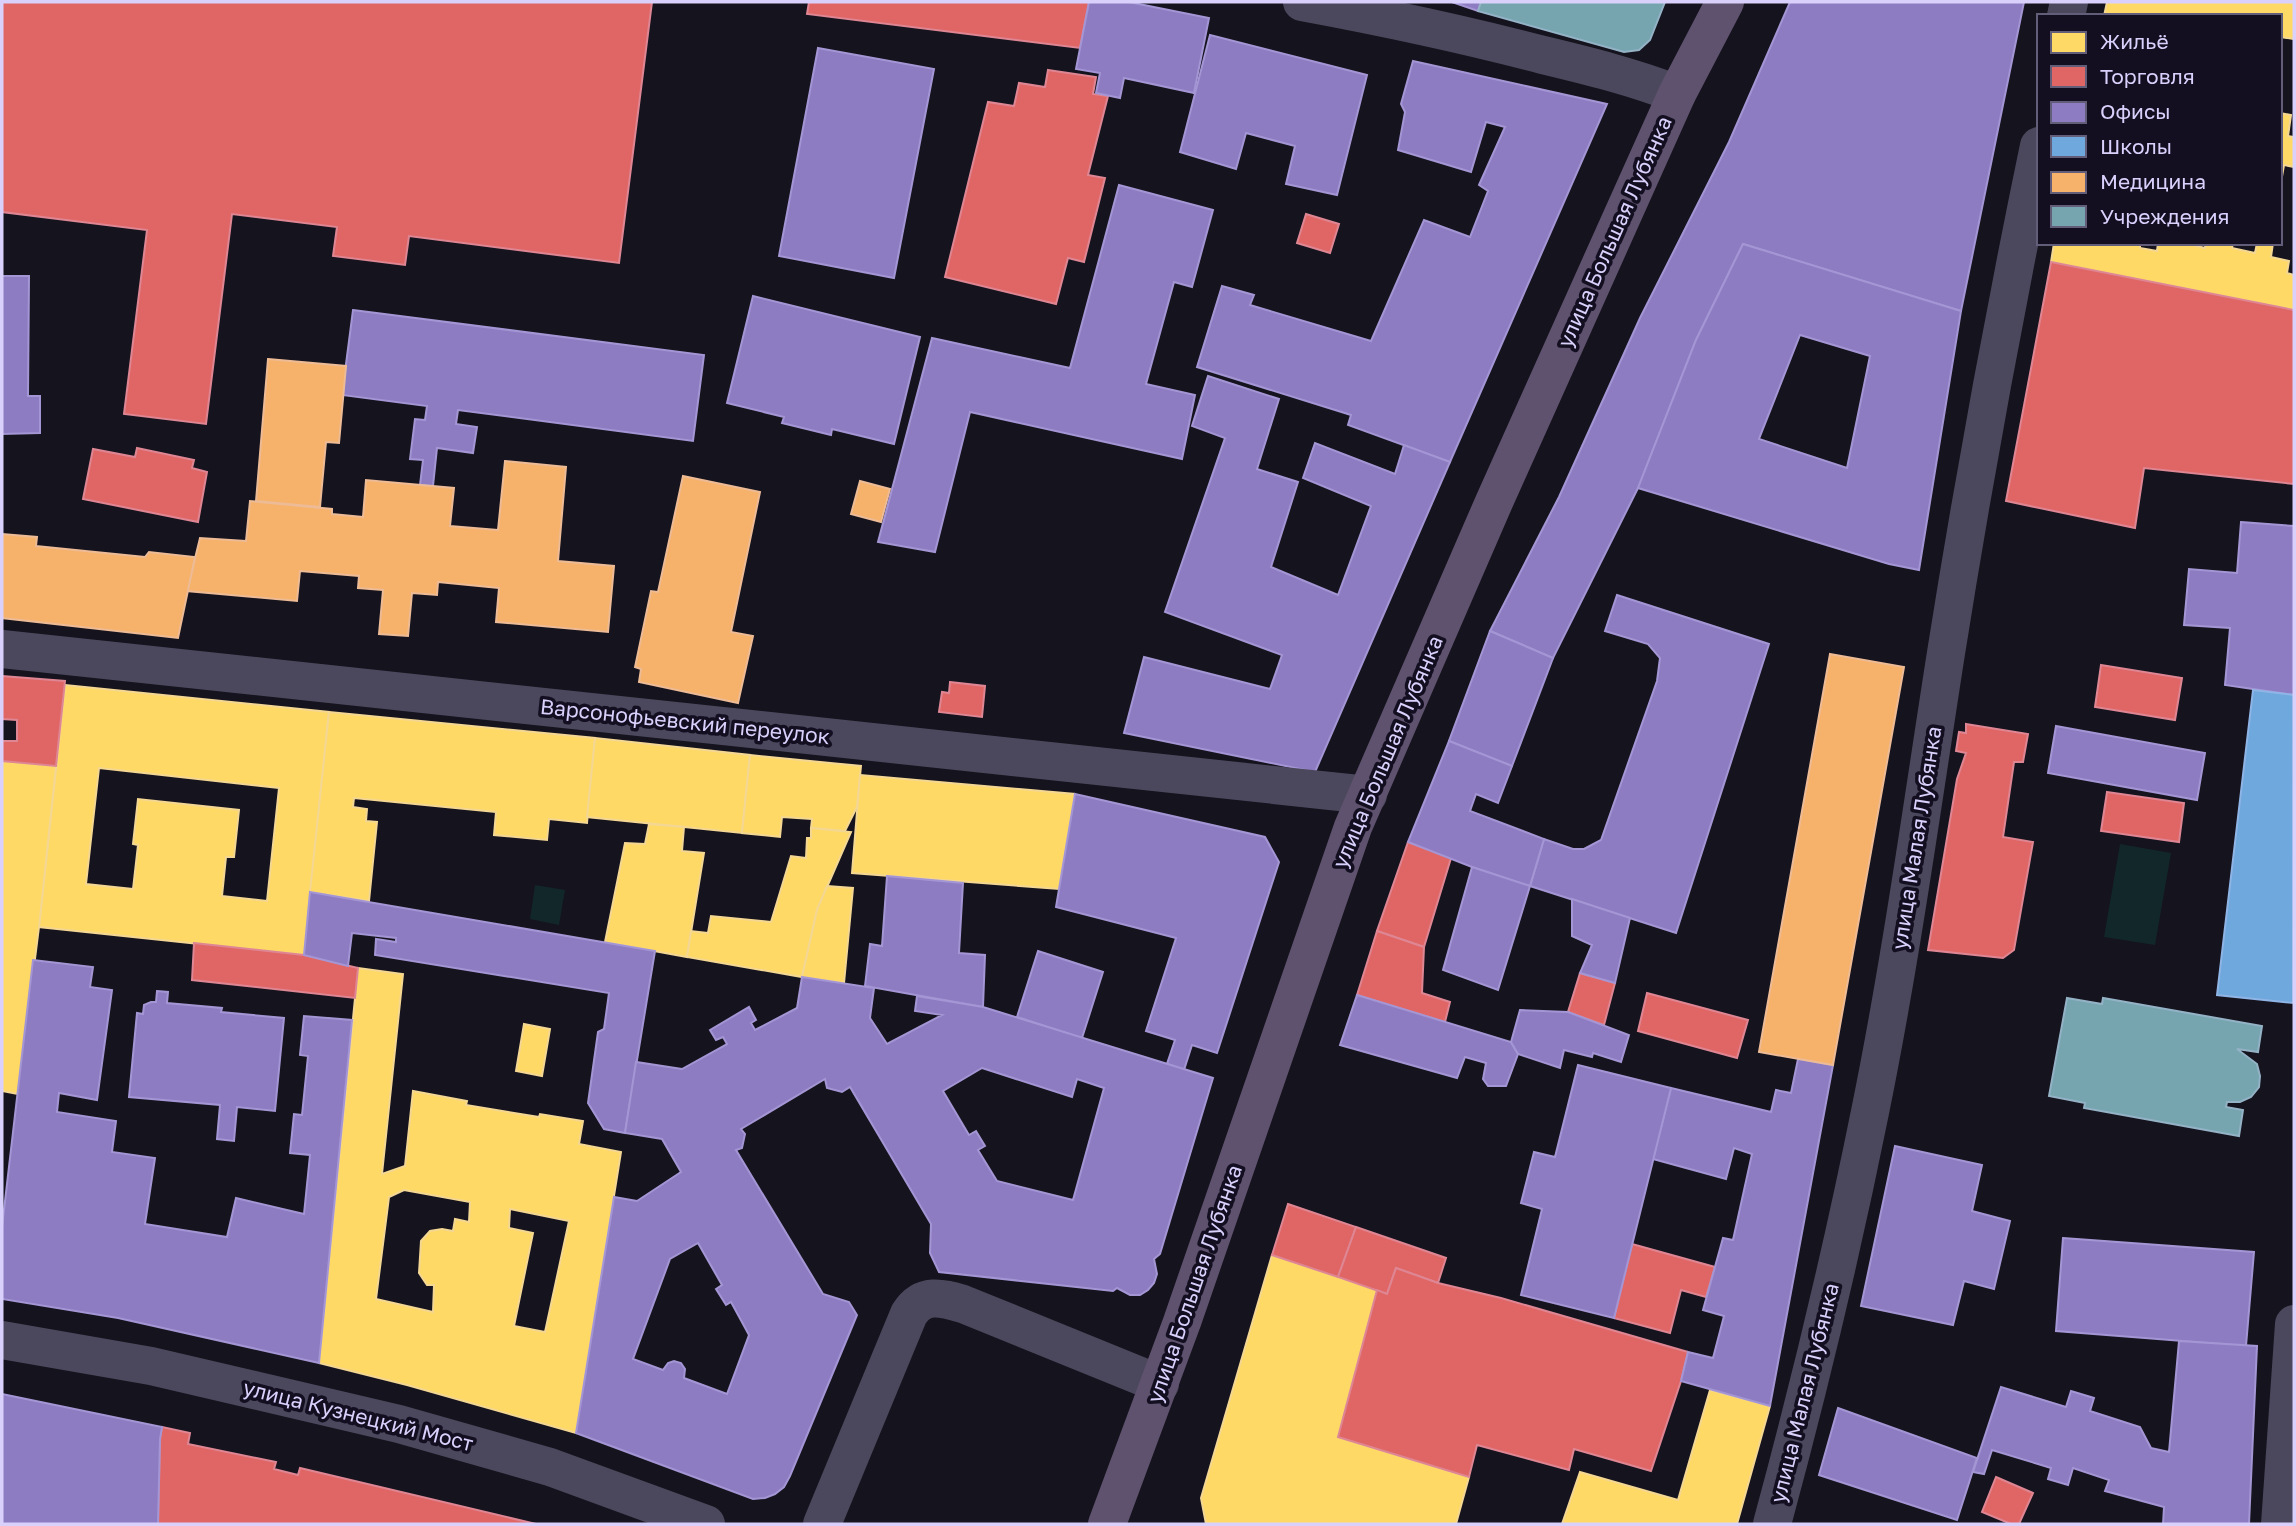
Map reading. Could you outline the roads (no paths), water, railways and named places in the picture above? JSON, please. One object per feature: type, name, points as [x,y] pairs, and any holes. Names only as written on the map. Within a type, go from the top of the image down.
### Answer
[{"type":"main road","name":"улица Большая Лубянка","points":[[1107,1524],[1160,1384],[1353,827],[1499,490],[1677,94],[1725,2]]},
{"type":"street","points":[[1302,2],[1397,19],[1509,46],[1637,78],[1677,94]]},
{"type":"street","name":"улица Малая Лубянка","points":[[1772,1524],[1807,1394],[1870,1112],[1899,954],[1970,504],[2037,156]]},
{"type":"street","name":"Варсонофьевский переулок","points":[[2,649],[1367,795]]},
{"type":"street","points":[[822,1524],[909,1314],[919,1302],[940,1297],[963,1304],[1160,1384]]},
{"type":"street","points":[[2280,1524],[2294,1324]]},
{"type":"street","name":"улица Кузнецкий Мост","points":[[2,1340],[151,1366],[399,1424],[550,1467],[706,1524]]}]
